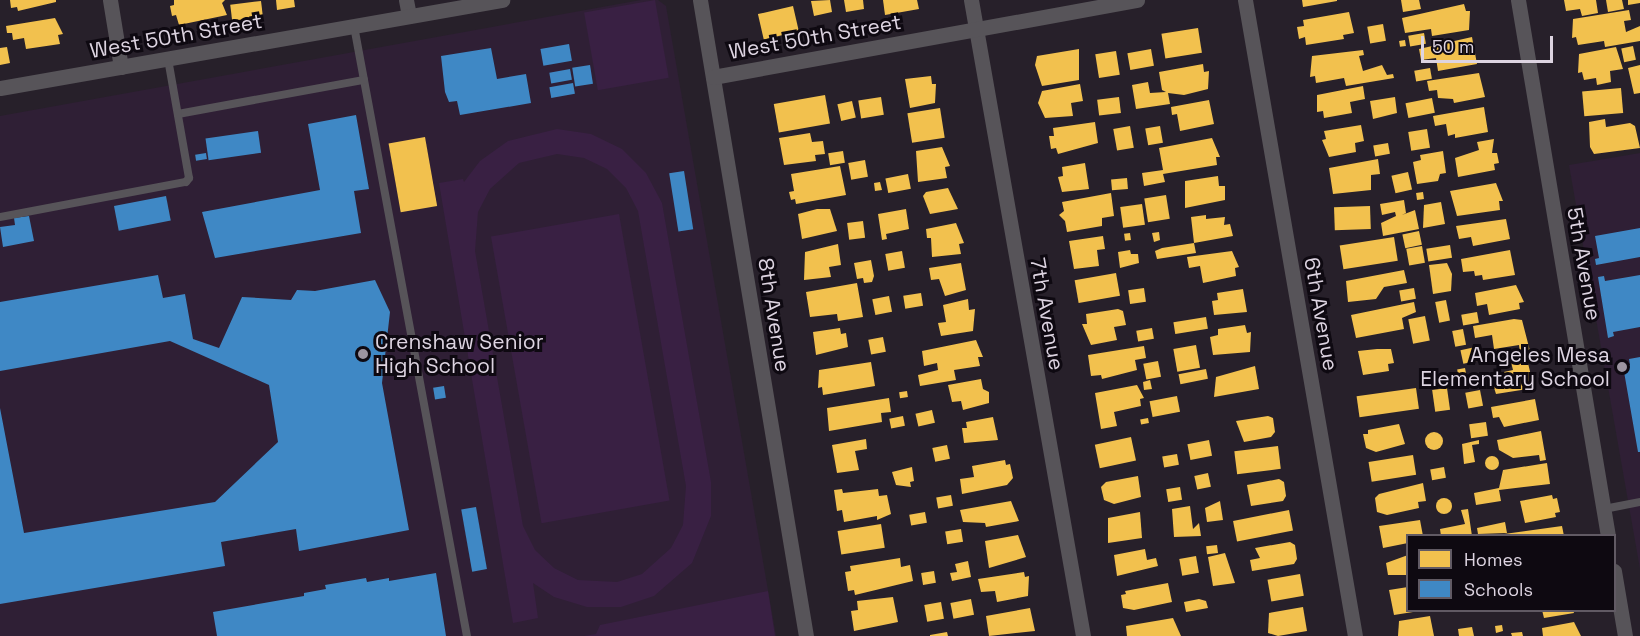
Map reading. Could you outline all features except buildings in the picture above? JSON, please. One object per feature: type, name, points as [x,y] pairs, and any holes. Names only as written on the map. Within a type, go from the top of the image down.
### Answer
[{"type":"street","points":[[110,0],[121,67]]},
{"type":"street","points":[[406,0],[409,16]]},
{"type":"street","name":"West 50th Street","points":[[0,88],[502,0]]},
{"type":"street","name":"8th Avenue","points":[[700,0],[806,636]]},
{"type":"street","name":"7th Avenue","points":[[971,0],[1083,636]]},
{"type":"street","name":"West 50th Street","points":[[713,77],[1137,0]]},
{"type":"street","name":"6th Avenue","points":[[1245,0],[1355,636]]},
{"type":"street","name":"5th Avenue","points":[[1518,0],[1608,534]]},
{"type":"street","points":[[1616,584],[1625,636]]},
{"type":"lane","points":[[354,26],[467,636]]},
{"type":"lane","points":[[0,217],[186,182],[189,178],[168,59]]},
{"type":"lane","points":[[178,114],[364,80]]},
{"type":"lane","points":[[1604,509],[1640,502]]},
{"type":"shaded area","name":"Crenshaw Senior High School","points":[[641,0],[658,0],[666,6],[776,636],[0,636],[0,116]]},
{"type":"shaded area","points":[[655,0],[669,78],[598,90],[584,13]]},
{"type":"shaded area","points":[[557,129],[591,134],[622,149],[646,173],[662,203],[711,482],[711,516],[692,563],[654,596],[621,607],[587,607],[554,597],[533,583],[538,618],[513,623],[439,183],[463,179],[464,182],[480,161],[508,141]],"holes":[[[557,154],[584,158],[607,169],[626,188],[638,211],[686,486],[683,525],[671,548],[642,574],[617,582],[578,580],[554,568],[535,550],[523,526],[475,251],[478,212],[490,189],[519,163]]]},
{"type":"shaded area","name":"Angeles Mesa Elementary School","points":[[1640,153],[1640,569],[1569,165]]},
{"type":"shaded area","points":[[619,214],[670,501],[542,523],[491,237]]},
{"type":"shaded area","points":[[768,591],[775,636],[584,636],[596,634],[600,625]]},
{"type":"place","name":"Crenshaw Senior High School","points":[[363,354]]},
{"type":"place","name":"Angeles Mesa Elementary School","points":[[1622,367]]}]
